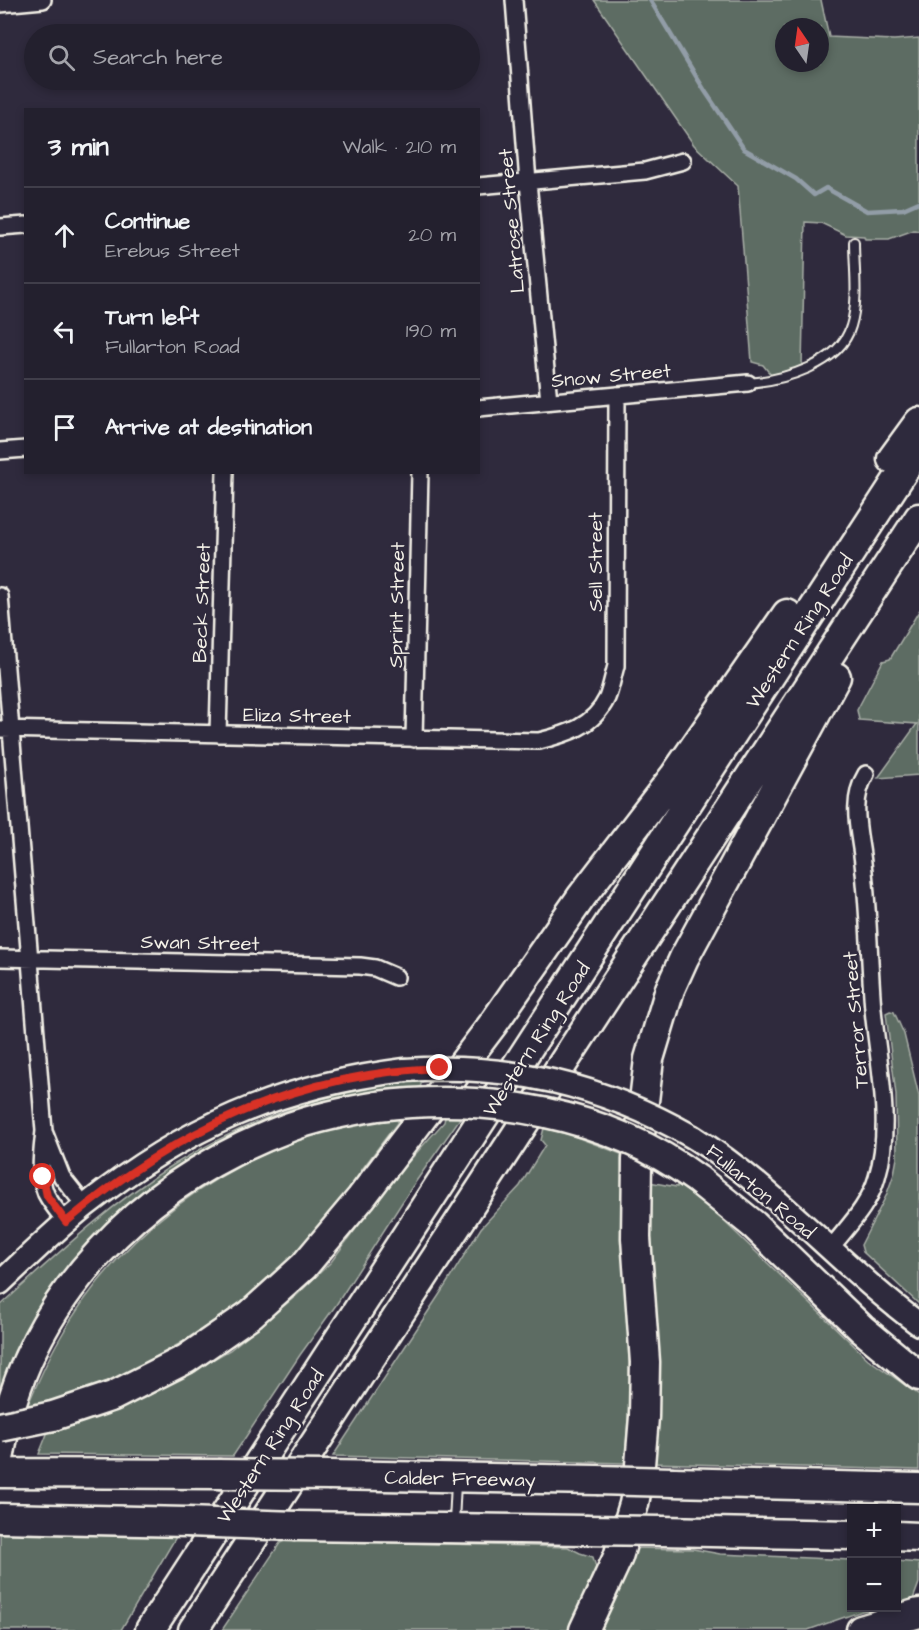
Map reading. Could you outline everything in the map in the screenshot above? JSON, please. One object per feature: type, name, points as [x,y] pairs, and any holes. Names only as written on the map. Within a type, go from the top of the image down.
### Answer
[{"type":"highway","points":[[0,1427],[53,1416],[113,1396],[186,1359],[213,1342],[269,1299],[315,1253],[361,1198],[493,1024],[582,896],[675,775],[739,686],[919,422]]},
{"type":"highway","name":"Western Ring Road","points":[[150,1630],[919,447]]},
{"type":"highway","name":"Western Ring Road","points":[[193,1630],[919,518]]},
{"type":"highway","points":[[584,1630],[608,1583],[618,1557],[634,1504],[640,1467],[645,1362],[636,1238],[637,1160],[645,1080],[653,1042],[670,989],[684,958],[734,864],[834,680],[919,544]]},
{"type":"highway","points":[[0,1454],[13,1396],[37,1340],[70,1288],[136,1216],[176,1186],[244,1146],[311,1120],[378,1106],[471,1102],[549,1114],[598,1128],[637,1144],[697,1179],[754,1225],[862,1329],[919,1376]]},
{"type":"highway","name":"Calder Freeway","points":[[0,1473],[330,1475],[919,1488]]},
{"type":"highway","points":[[0,1518],[296,1526],[847,1535]]},
{"type":"highway","points":[[901,1536],[919,1537]]},
{"type":"highway","points":[[861,1630],[909,1615]]},
{"type":"main road","name":"Fullarton Road","points":[[0,1283],[85,1206],[173,1145],[224,1119],[273,1099],[353,1077],[405,1070],[468,1068],[504,1071],[586,1089],[626,1103],[693,1137],[741,1169],[830,1249],[919,1324]]},
{"type":"street","points":[[0,4],[43,0]]},
{"type":"street","name":"Latrose Street","points":[[514,0],[528,182],[549,401]]},
{"type":"street","points":[[480,186],[645,171],[683,161]]},
{"type":"street","points":[[0,227],[24,225]]},
{"type":"street","name":"Snow Street","points":[[480,408],[748,383]]},
{"type":"street","name":"Sell Street","points":[[589,722],[606,698],[616,666],[617,395]]},
{"type":"street","points":[[0,451],[24,448]]},
{"type":"street","name":"Beck Street","points":[[218,734],[225,474]]},
{"type":"street","name":"Sprint Street","points":[[414,738],[420,474]]},
{"type":"street","points":[[0,596],[6,729],[30,959],[44,1131],[41,1154],[45,1190],[66,1222]]},
{"type":"street","name":"Eliza Street","points":[[6,729],[538,741],[569,734],[589,722]]},
{"type":"street","name":"Terror Street","points":[[830,1249],[856,1219],[872,1190],[884,1145],[885,1122],[873,1008],[869,929],[856,809],[860,783],[866,774]]},
{"type":"street","name":"Swan Street","points":[[0,958],[360,966],[375,968],[396,977]]},
{"type":"street","points":[[44,1131],[62,1177],[85,1206]]},
{"type":"lane","points":[[748,383],[772,381],[788,376],[814,365],[842,344],[852,323],[854,242]]},
{"type":"lane","points":[[454,1529],[456,1478]]},
{"type":"green space","points":[[594,0],[821,0],[825,18],[775,18],[775,72],[829,72],[829,37],[894,40],[919,38],[919,231],[914,230],[889,239],[865,239],[864,236],[846,235],[821,223],[805,222],[802,367],[771,375],[763,365],[752,362],[738,186],[694,145]]},
{"type":"green space","points":[[919,611],[919,775],[878,778],[917,724],[859,720],[857,710],[883,661],[890,659]]},
{"type":"green space","points":[[894,1012],[904,1034],[919,1096],[919,1304],[863,1252],[861,1245],[886,1196],[897,1158],[896,1095],[886,1013]]},
{"type":"green space","points":[[422,1081],[419,1091],[144,1197],[0,1409],[0,1306],[127,1196],[202,1148],[262,1120],[293,1108],[357,1090]]},
{"type":"green space","points":[[445,1117],[461,1117],[233,1456],[39,1454],[49,1429],[89,1418],[148,1396],[230,1350],[296,1296],[331,1262],[394,1178],[444,1122]]},
{"type":"green space","points":[[400,1119],[333,1213],[274,1275],[251,1294],[179,1344],[124,1375],[91,1390],[27,1407],[52,1353],[80,1306],[108,1270],[140,1237],[174,1208],[212,1182],[252,1160],[293,1142],[345,1126]]},
{"type":"green space","points":[[544,1128],[571,1135],[621,1154],[630,1388],[625,1463],[333,1456],[481,1228],[520,1186],[545,1145],[541,1140]]},
{"type":"green space","points":[[649,1182],[677,1187],[677,1184],[709,1207],[868,1359],[919,1395],[919,1470],[651,1463]]},
{"type":"green space","points":[[0,1533],[176,1537],[121,1630],[0,1630]]},
{"type":"green space","points":[[287,1540],[568,1547],[593,1557],[597,1571],[568,1630],[222,1630],[280,1543]]},
{"type":"green space","points":[[628,1548],[693,1549],[720,1554],[847,1560],[847,1612],[859,1612],[808,1630],[597,1630]]},
{"type":"green space","points":[[901,1561],[919,1563],[919,1583],[912,1602],[901,1605]]},
{"type":"waterway","points":[[650,0],[705,91],[744,149],[796,179],[814,195],[826,188],[867,211],[903,209],[919,202]]},
{"type":"route","points":[[43,1177],[47,1196],[66,1222],[118,1181],[173,1145],[252,1106],[283,1095],[353,1077],[440,1068]]}]
